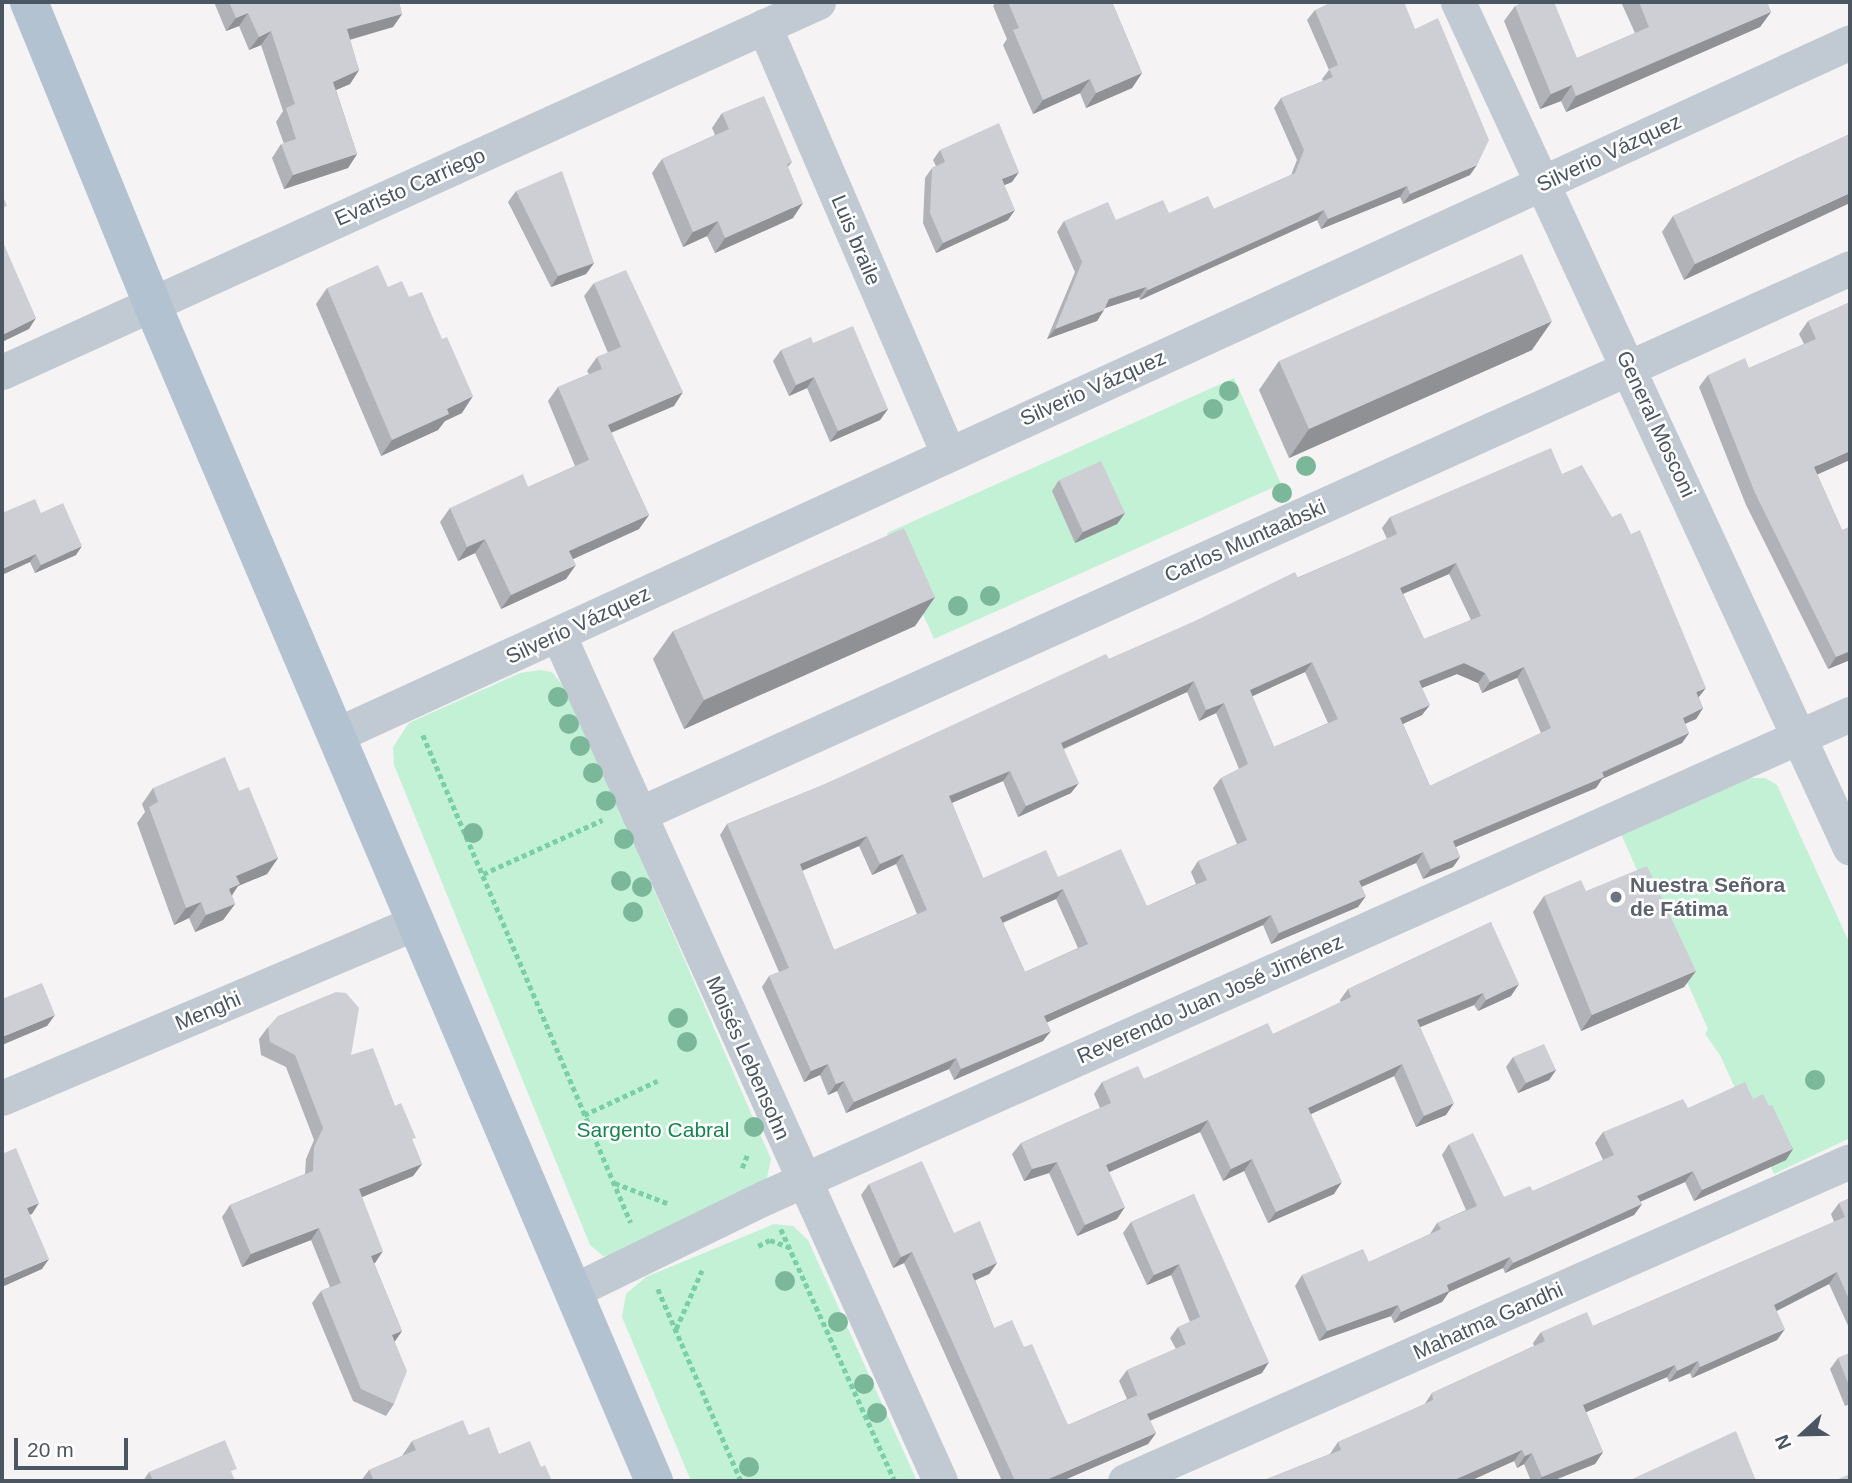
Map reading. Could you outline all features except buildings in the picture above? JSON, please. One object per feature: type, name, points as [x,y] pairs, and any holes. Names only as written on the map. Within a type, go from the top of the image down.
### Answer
[{"type":"main road","points":[[29,2],[152,304],[654,1481]]},
{"type":"street","name":"Evaristo Carriego","points":[[2,372],[818,2]]},
{"type":"street","name":"General Mosconi","points":[[1458,2],[1801,737],[1850,848]]},
{"type":"street","name":"Luis braile","points":[[764,26],[948,453]]},
{"type":"street","name":"Silverio Vázquez","points":[[336,735],[1850,42]]},
{"type":"street","name":"Carlos Muntaabski","points":[[639,814],[1850,268]]},
{"type":"street","name":"Moisés Lebensohn","points":[[558,634],[940,1481]]},
{"type":"street","name":"Reverendo Juan José Jiménez","points":[[573,1292],[803,1181],[1850,714]]},
{"type":"street","name":"Menghi","points":[[2,1098],[415,923]]},
{"type":"street","name":"Mahatma Gandhi","points":[[1125,1481],[1850,1161]]},
{"type":"path","points":[[411,701],[741,1481]]},
{"type":"path","points":[[483,874],[603,820]]},
{"type":"path","points":[[584,1115],[657,1082]]},
{"type":"path","points":[[740,1174],[748,1153]]},
{"type":"path","points":[[615,1183],[672,1205]]},
{"type":"path","points":[[766,1198],[895,1481]]},
{"type":"path","points":[[747,1250],[770,1240],[789,1248]]},
{"type":"path","points":[[676,1329],[701,1271],[713,1266]]},
{"type":"green space","points":[[1234,378],[1281,484],[934,639],[887,533]]},
{"type":"green space","name":"Sargento Cabral","points":[[540,670],[552,672],[569,694],[771,1159],[766,1182],[611,1255],[603,1256],[590,1245],[394,765],[393,747],[409,723],[520,673]]},
{"type":"green space","points":[[1746,778],[1765,778],[1777,785],[1850,944],[1850,1138],[1774,1174],[1720,1055],[1705,1034],[1708,1029],[1621,834]]},
{"type":"green space","points":[[774,1224],[793,1226],[808,1240],[917,1481],[691,1481],[622,1317],[626,1294],[646,1277]]},
{"type":"place","name":"Nuestra Señora de Fátima","points":[[1616,897]]}]
